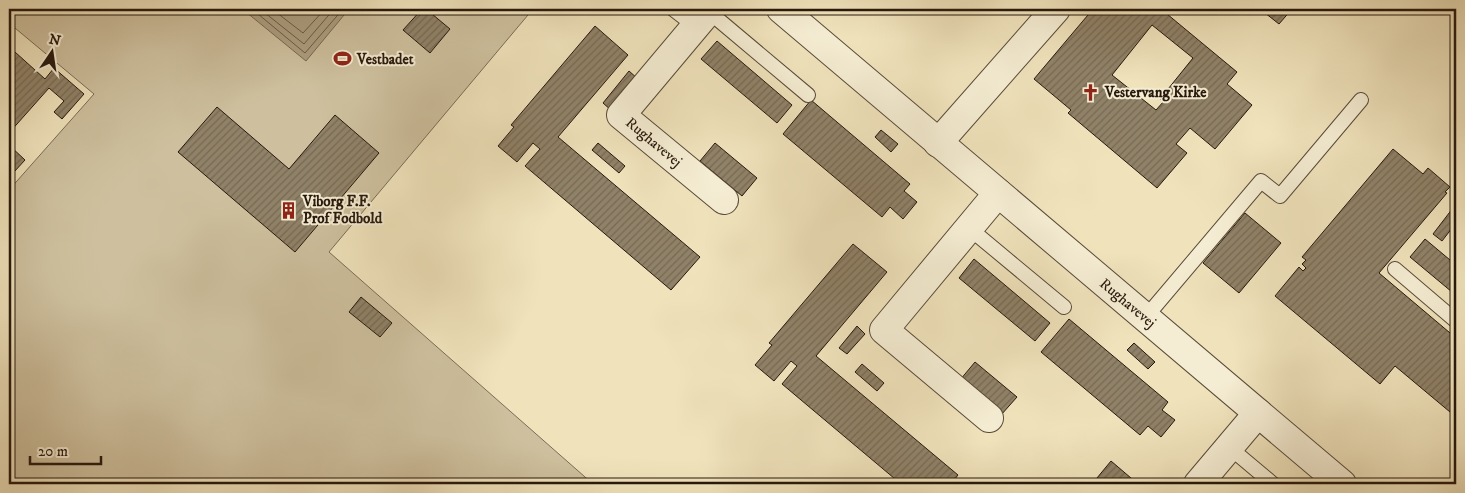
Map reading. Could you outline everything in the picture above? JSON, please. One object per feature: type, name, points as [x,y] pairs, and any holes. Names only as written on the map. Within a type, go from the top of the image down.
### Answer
[{"type":"street","name":"Rughavevej","points":[[781,9],[1342,484]]},
{"type":"street","points":[[938,143],[1056,9]]},
{"type":"street","name":"Rughavevej","points":[[704,15],[621,115],[724,200]]},
{"type":"street","points":[[989,418],[884,330],[998,194]]},
{"type":"street","points":[[1198,484],[1258,413]]},
{"type":"lane","points":[[673,9],[704,15],[808,95]]},
{"type":"lane","points":[[1145,318],[1261,181],[1280,196],[1361,100]]},
{"type":"lane","points":[[970,228],[1064,307]]},
{"type":"lane","points":[[1395,269],[1456,321]]},
{"type":"lane","points":[[1229,447],[1273,484]]},
{"type":"shaded area","points":[[9,9],[533,9],[329,252],[593,484],[9,484],[9,190],[94,94],[9,23]]},
{"type":"water","points":[[249,9],[349,9],[306,61],[246,12]]},
{"type":"building","points":[[422,9],[426,9],[450,29],[430,53],[403,30]]},
{"type":"building","name":"Vestervang Kirke","points":[[1093,9],[1161,9],[1237,72],[1227,84],[1252,105],[1215,149],[1190,128],[1176,144],[1187,153],[1157,188],[1068,113],[1071,110],[1034,79]],"holes":[[[1152,25],[1193,58],[1160,99],[1164,101],[1156,110],[1112,75]]]},
{"type":"building","points":[[1260,9],[1292,9],[1279,24]]},
{"type":"building","points":[[595,26],[628,55],[558,137],[700,257],[671,290],[525,166],[540,149],[533,143],[517,162],[498,146],[514,127],[511,125]]},
{"type":"building","points":[[717,41],[792,105],[777,123],[701,59]]},
{"type":"building","points":[[15,52],[45,79],[54,68],[84,94],[62,119],[54,112],[64,101],[49,88],[9,133],[9,89],[11,87],[9,85],[9,59]]},
{"type":"building","points":[[629,71],[638,79],[612,111],[603,103]]},
{"type":"building","points":[[811,100],[910,184],[904,191],[917,202],[903,219],[890,207],[882,217],[783,134]]},
{"type":"building","name":"Viborg F.F. Prof Fodbold","points":[[217,107],[289,169],[335,115],[379,153],[295,252],[178,152]]},
{"type":"building","points":[[881,130],[898,144],[891,152],[875,137]]},
{"type":"building","points":[[598,143],[625,166],[619,173],[592,150]]},
{"type":"building","points":[[715,143],[757,178],[742,196],[700,161]]},
{"type":"building","points":[[9,145],[25,160],[14,172],[9,168]]},
{"type":"building","points":[[1393,149],[1423,174],[1428,168],[1450,187],[1445,192],[1447,193],[1379,273],[1456,338],[1456,417],[1395,366],[1380,384],[1275,296],[1299,267],[1303,271],[1306,268],[1302,264],[1306,260],[1302,257]]},
{"type":"building","points":[[1456,204],[1456,223],[1442,241],[1433,234]]},
{"type":"building","points":[[1245,213],[1281,243],[1239,293],[1203,263]]},
{"type":"building","points":[[1425,239],[1456,265],[1456,287],[1452,292],[1410,257]]},
{"type":"building","points":[[853,244],[887,272],[816,356],[958,475],[951,484],[901,484],[782,384],[797,366],[791,361],[774,381],[755,365],[772,345],[769,343]]},
{"type":"building","points":[[974,259],[1050,323],[1035,341],[959,278]]},
{"type":"building","points":[[361,297],[392,323],[380,337],[349,312]]},
{"type":"building","points":[[1069,319],[1168,402],[1162,410],[1175,420],[1161,437],[1148,426],[1140,435],[1041,352]]},
{"type":"building","points":[[857,326],[865,334],[847,354],[839,348]]},
{"type":"building","points":[[1134,343],[1155,362],[1148,369],[1127,350]]},
{"type":"building","points":[[975,362],[1017,397],[1001,415],[960,380]]},
{"type":"building","points":[[862,364],[884,383],[877,391],[855,372]]},
{"type":"building","points":[[1111,461],[1138,484],[1092,484]]},
{"type":"place","name":"Vestbadet","points":[[343,59]]},
{"type":"place","name":"Vestervang Kirke","points":[[1091,92]]},
{"type":"place","name":"Viborg F.F. Prof Fodbold","points":[[289,210]]}]
